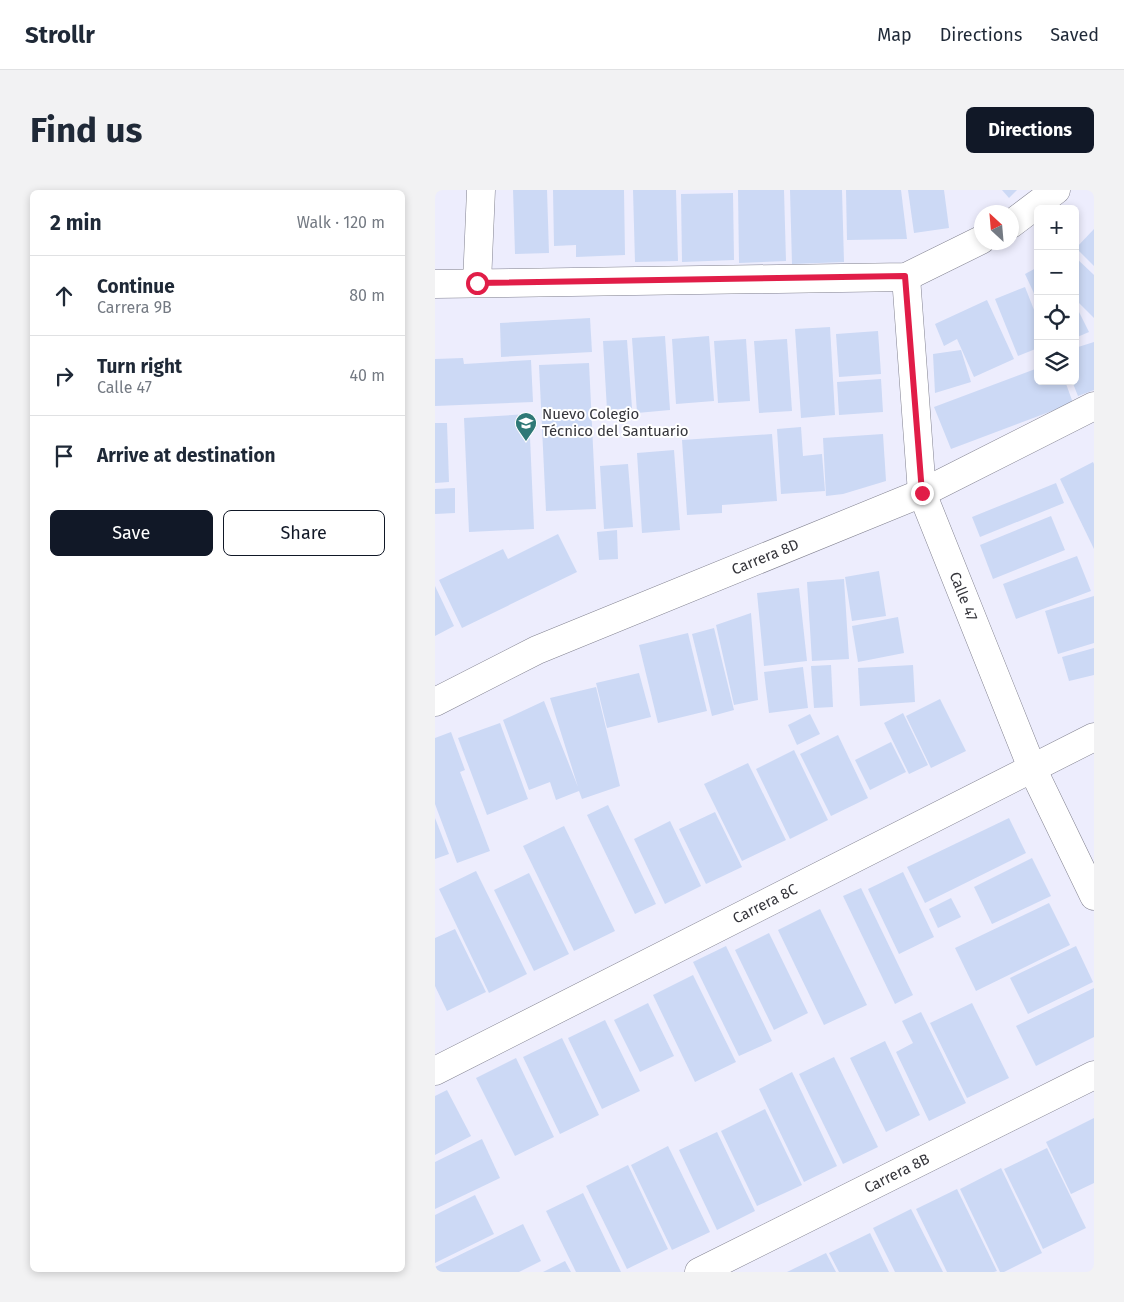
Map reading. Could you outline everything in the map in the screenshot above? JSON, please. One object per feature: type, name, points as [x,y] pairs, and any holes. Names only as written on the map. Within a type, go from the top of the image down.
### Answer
[{"type":"street","points":[[477,283],[481,190]]},
{"type":"street","points":[[1019,218],[1056,190]]},
{"type":"street","points":[[435,284],[905,276],[974,243]]},
{"type":"street","name":"Calle 47","points":[[905,276],[922,493],[1032,768],[1094,896]]},
{"type":"street","name":"Carrera 8D","points":[[435,702],[537,650],[922,493],[1094,406]]},
{"type":"street","name":"Carrera 8C","points":[[435,1070],[1094,737]]},
{"type":"street","name":"Carrera 8B","points":[[699,1272],[1094,1075]]},
{"type":"building","points":[[513,190],[547,190],[549,253],[515,254]]},
{"type":"building","points":[[553,190],[624,190],[625,255],[576,257],[576,245],[554,246]]},
{"type":"building","points":[[633,190],[676,190],[678,261],[635,262]]},
{"type":"building","points":[[738,190],[784,190],[786,261],[739,263]]},
{"type":"building","points":[[790,190],[842,190],[844,262],[792,264]]},
{"type":"building","points":[[846,190],[901,190],[907,239],[847,240]]},
{"type":"building","points":[[908,190],[944,190],[949,228],[914,233]]},
{"type":"building","points":[[1002,190],[1017,190],[1009,198]]},
{"type":"building","points":[[733,193],[734,260],[682,262],[681,194]]},
{"type":"building","points":[[1094,229],[1094,266],[1079,251],[1079,245]]},
{"type":"building","points":[[1079,261],[1094,275],[1094,318],[1079,303]]},
{"type":"building","points":[[1034,269],[1034,293],[1025,274]]},
{"type":"building","points":[[1025,287],[1034,310],[1034,350],[1018,356],[995,299]]},
{"type":"building","points":[[987,300],[1014,359],[974,377],[957,339],[944,346],[935,324]]},
{"type":"building","points":[[1079,312],[1089,332],[1079,336]]},
{"type":"building","points":[[590,318],[592,352],[501,357],[500,323]]},
{"type":"building","points":[[830,327],[835,415],[801,418],[795,329]]},
{"type":"building","points":[[878,331],[881,374],[839,377],[836,334]]},
{"type":"building","points":[[665,336],[670,410],[637,413],[632,338]]},
{"type":"building","points":[[709,336],[714,401],[676,404],[672,339]]},
{"type":"building","points":[[746,339],[750,401],[718,403],[714,341]]},
{"type":"building","points":[[787,339],[792,411],[759,413],[754,341]]},
{"type":"building","points":[[627,340],[632,408],[607,410],[603,341]]},
{"type":"building","points":[[1094,342],[1094,390],[1078,396],[1074,385],[1079,385],[1079,347]]},
{"type":"building","points":[[961,350],[971,382],[935,393],[933,354]]},
{"type":"building","points":[[463,358],[464,364],[531,360],[533,402],[435,406],[435,359]]},
{"type":"building","points":[[589,363],[596,509],[546,511],[539,365]]},
{"type":"building","points":[[1034,370],[1034,385],[1066,385],[1073,403],[951,449],[934,407]]},
{"type":"building","points":[[881,379],[883,412],[839,415],[837,382]]},
{"type":"building","points":[[529,414],[534,529],[469,532],[464,418]]},
{"type":"building","points":[[435,423],[447,423],[449,482],[435,483]]},
{"type":"building","points":[[801,427],[803,456],[822,454],[825,491],[781,494],[777,429]]},
{"type":"building","points":[[772,434],[777,501],[722,505],[722,513],[687,515],[682,440]]},
{"type":"building","points":[[883,434],[886,481],[843,494],[826,496],[823,438]]},
{"type":"building","points":[[674,450],[680,530],[642,533],[637,453]]},
{"type":"building","points":[[1093,462],[1094,464],[1094,549],[1060,479]]},
{"type":"building","points":[[628,464],[633,527],[604,529],[600,466]]},
{"type":"building","points":[[1056,483],[1064,503],[980,537],[972,517]]},
{"type":"building","points":[[455,488],[455,513],[435,514],[435,489]]},
{"type":"building","points":[[1051,516],[1065,550],[993,579],[980,545]]},
{"type":"building","points":[[617,530],[618,559],[599,560],[597,532]]},
{"type":"building","points":[[558,534],[577,572],[462,628],[439,580],[503,549],[508,559]]},
{"type":"building","points":[[1077,556],[1091,591],[1016,619],[1003,584]]},
{"type":"building","points":[[879,571],[886,616],[852,621],[845,577]]},
{"type":"building","points":[[844,579],[849,659],[812,661],[807,582]]},
{"type":"building","points":[[435,586],[454,626],[435,636]]},
{"type":"building","points":[[799,588],[807,661],[764,666],[757,593]]},
{"type":"building","points":[[1094,596],[1094,643],[1058,654],[1045,611]]},
{"type":"building","points":[[751,613],[758,700],[734,705],[716,625]]},
{"type":"building","points":[[898,617],[904,653],[858,662],[852,626]]},
{"type":"building","points":[[714,628],[734,710],[712,716],[692,634]]},
{"type":"building","points":[[688,633],[707,711],[658,723],[639,645]]},
{"type":"building","points":[[1094,648],[1094,675],[1069,681],[1062,657]]},
{"type":"building","points":[[831,665],[833,707],[814,708],[811,666]]},
{"type":"building","points":[[913,665],[915,702],[860,706],[858,668]]},
{"type":"building","points":[[803,667],[808,708],[769,713],[764,672]]},
{"type":"building","points":[[639,673],[651,717],[607,728],[596,683]]},
{"type":"building","points":[[596,687],[620,786],[582,799],[579,791],[556,800],[550,782],[529,790],[503,720],[544,701],[578,787],[550,698]]},
{"type":"building","points":[[940,699],[966,751],[931,768],[906,716]]},
{"type":"building","points":[[903,713],[928,765],[909,774],[884,723]]},
{"type":"building","points":[[810,714],[820,734],[797,745],[788,725]]},
{"type":"building","points":[[500,723],[528,799],[487,815],[458,738]]},
{"type":"building","points":[[451,732],[465,770],[460,772],[490,851],[457,863],[435,804],[435,738]]},
{"type":"building","points":[[838,735],[868,798],[831,816],[800,754]]},
{"type":"building","points":[[891,742],[906,772],[870,790],[855,760]]},
{"type":"building","points":[[794,750],[828,820],[790,839],[756,769]]},
{"type":"building","points":[[748,763],[786,840],[742,861],[704,784]]},
{"type":"building","points":[[608,805],[656,904],[635,914],[587,815]]},
{"type":"building","points":[[715,812],[742,867],[706,884],[679,829]]},
{"type":"building","points":[[435,818],[449,854],[435,859]]},
{"type":"building","points":[[1009,818],[1026,853],[925,903],[907,867]]},
{"type":"building","points":[[670,821],[701,886],[665,904],[634,839]]},
{"type":"building","points":[[564,826],[615,931],[574,951],[523,846]]},
{"type":"building","points":[[1032,858],[1051,896],[992,924],[974,887]]},
{"type":"building","points":[[476,871],[527,974],[489,993],[439,889]]},
{"type":"building","points":[[903,872],[934,937],[899,954],[868,889]]},
{"type":"building","points":[[529,873],[569,954],[534,971],[494,890]]},
{"type":"building","points":[[861,888],[913,995],[895,1004],[843,896]]},
{"type":"building","points":[[951,898],[961,917],[938,928],[929,909]]},
{"type":"building","points":[[1049,903],[1070,945],[976,991],[955,948]]},
{"type":"building","points":[[820,909],[867,1005],[824,1025],[778,930]]},
{"type":"building","points":[[455,929],[486,992],[447,1011],[435,986],[435,938]]},
{"type":"building","points":[[769,933],[808,1013],[774,1030],[735,950]]},
{"type":"building","points":[[726,946],[772,1041],[739,1056],[693,962]]},
{"type":"building","points":[[1076,946],[1093,982],[1028,1014],[1010,978]]},
{"type":"building","points":[[693,975],[736,1062],[695,1082],[653,995]]},
{"type":"building","points":[[1094,988],[1094,1037],[1036,1066],[1016,1026]]},
{"type":"building","points":[[648,1003],[674,1056],[640,1072],[614,1020]]},
{"type":"building","points":[[972,1003],[1009,1078],[967,1098],[930,1023]]},
{"type":"building","points":[[921,1012],[966,1103],[929,1121],[896,1052],[913,1043],[902,1021]]},
{"type":"building","points":[[605,1020],[640,1091],[602,1109],[568,1038]]},
{"type":"building","points":[[562,1038],[599,1115],[560,1134],[523,1057]]},
{"type":"building","points":[[885,1041],[920,1115],[886,1132],[850,1058]]},
{"type":"building","points":[[834,1057],[878,1147],[843,1164],[799,1074]]},
{"type":"building","points":[[516,1058],[554,1137],[515,1156],[476,1078]]},
{"type":"building","points":[[792,1072],[837,1166],[804,1182],[759,1089]]},
{"type":"building","points":[[447,1090],[471,1136],[435,1155],[435,1096]]},
{"type":"building","points":[[765,1109],[802,1185],[757,1206],[721,1131]]},
{"type":"building","points":[[1094,1118],[1094,1183],[1071,1194],[1046,1142]]},
{"type":"building","points":[[717,1132],[755,1211],[717,1230],[679,1150]]},
{"type":"building","points":[[482,1139],[500,1178],[435,1209],[435,1162]]},
{"type":"building","points":[[668,1146],[710,1232],[672,1250],[631,1165]]},
{"type":"building","points":[[1047,1148],[1086,1228],[1043,1249],[1004,1169]]},
{"type":"building","points":[[628,1165],[668,1249],[627,1269],[586,1186]]},
{"type":"building","points":[[1001,1168],[1042,1253],[1004,1272],[1000,1272],[960,1189]]},
{"type":"building","points":[[957,1189],[997,1271],[947,1272],[916,1209]]},
{"type":"building","points":[[583,1193],[621,1272],[576,1272],[546,1211]]},
{"type":"building","points":[[475,1195],[494,1234],[435,1263],[435,1215]]},
{"type":"building","points":[[911,1209],[943,1272],[895,1272],[873,1228]]},
{"type":"building","points":[[523,1224],[541,1261],[519,1272],[438,1272],[435,1267]]},
{"type":"building","points":[[870,1233],[889,1272],[839,1272],[829,1253]]},
{"type":"building","points":[[826,1253],[836,1272],[787,1272]]},
{"type":"building","points":[[565,1261],[571,1272],[543,1272]]},
{"type":"place","name":"Nuevo Colegio Técnico del Santuario","points":[[526,442]]},
{"type":"route","points":[[477,283],[905,276],[922,493]]}]
